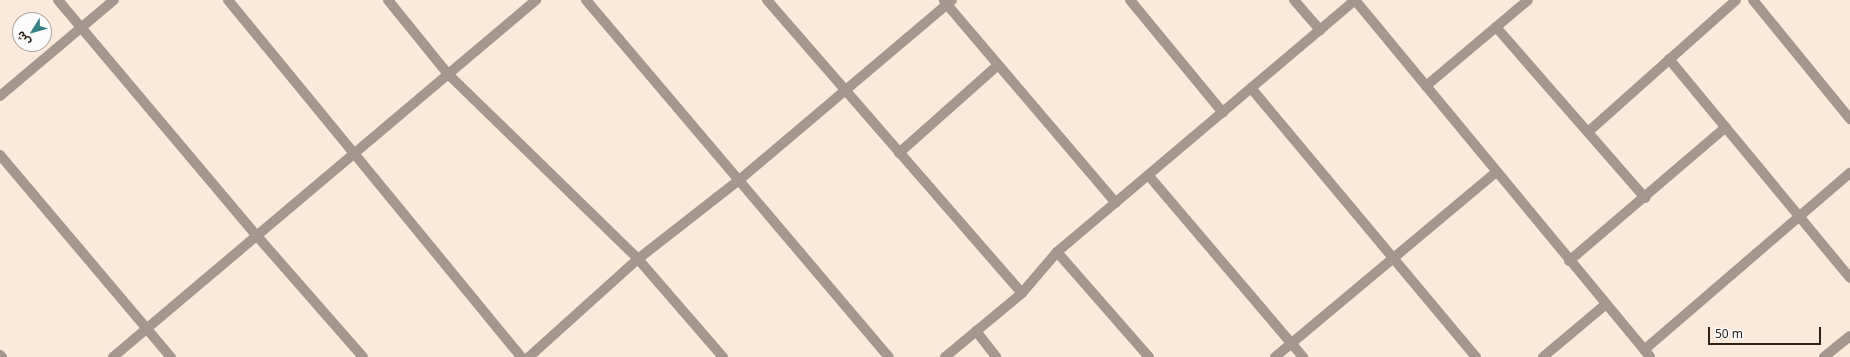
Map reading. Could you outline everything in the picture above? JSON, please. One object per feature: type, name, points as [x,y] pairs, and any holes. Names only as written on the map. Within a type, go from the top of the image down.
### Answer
[{"type":"street","points":[[58,0],[256,236],[363,357]]},
{"type":"street","points":[[0,96],[114,0]]},
{"type":"street","points":[[228,0],[520,357]]},
{"type":"street","points":[[388,0],[448,74],[638,259],[723,357]]},
{"type":"street","points":[[113,357],[536,0]]},
{"type":"street","points":[[586,0],[738,182],[889,357]]},
{"type":"street","points":[[767,0],[844,91],[1022,293]]},
{"type":"street","points":[[1130,0],[1223,113]]},
{"type":"street","points":[[1294,0],[1320,30]]},
{"type":"street","points":[[945,357],[1022,293],[1057,252],[1149,176],[1355,0],[1604,305],[1647,354],[1799,216],[1850,173]]},
{"type":"street","points":[[1588,132],[1736,0]]},
{"type":"street","points":[[1753,0],[1850,119]]},
{"type":"street","points":[[529,357],[638,259],[738,182],[947,2],[1116,203]]},
{"type":"street","points":[[1426,86],[1496,27],[1521,2]]},
{"type":"street","points":[[1496,27],[1645,198]]},
{"type":"street","points":[[1669,59],[1850,278]]},
{"type":"street","points":[[899,152],[998,64]]},
{"type":"street","points":[[1251,88],[1476,357]]},
{"type":"street","points":[[1569,261],[1645,198],[1726,127]]},
{"type":"street","points":[[0,155],[171,357]]},
{"type":"street","points":[[1275,357],[1496,172]]},
{"type":"street","points":[[1149,176],[1303,357]]},
{"type":"street","points":[[1057,252],[1149,357]]},
{"type":"street","points":[[1543,357],[1604,305]]},
{"type":"street","points":[[976,331],[996,357]]},
{"type":"street","points":[[1824,357],[1850,336]]}]
